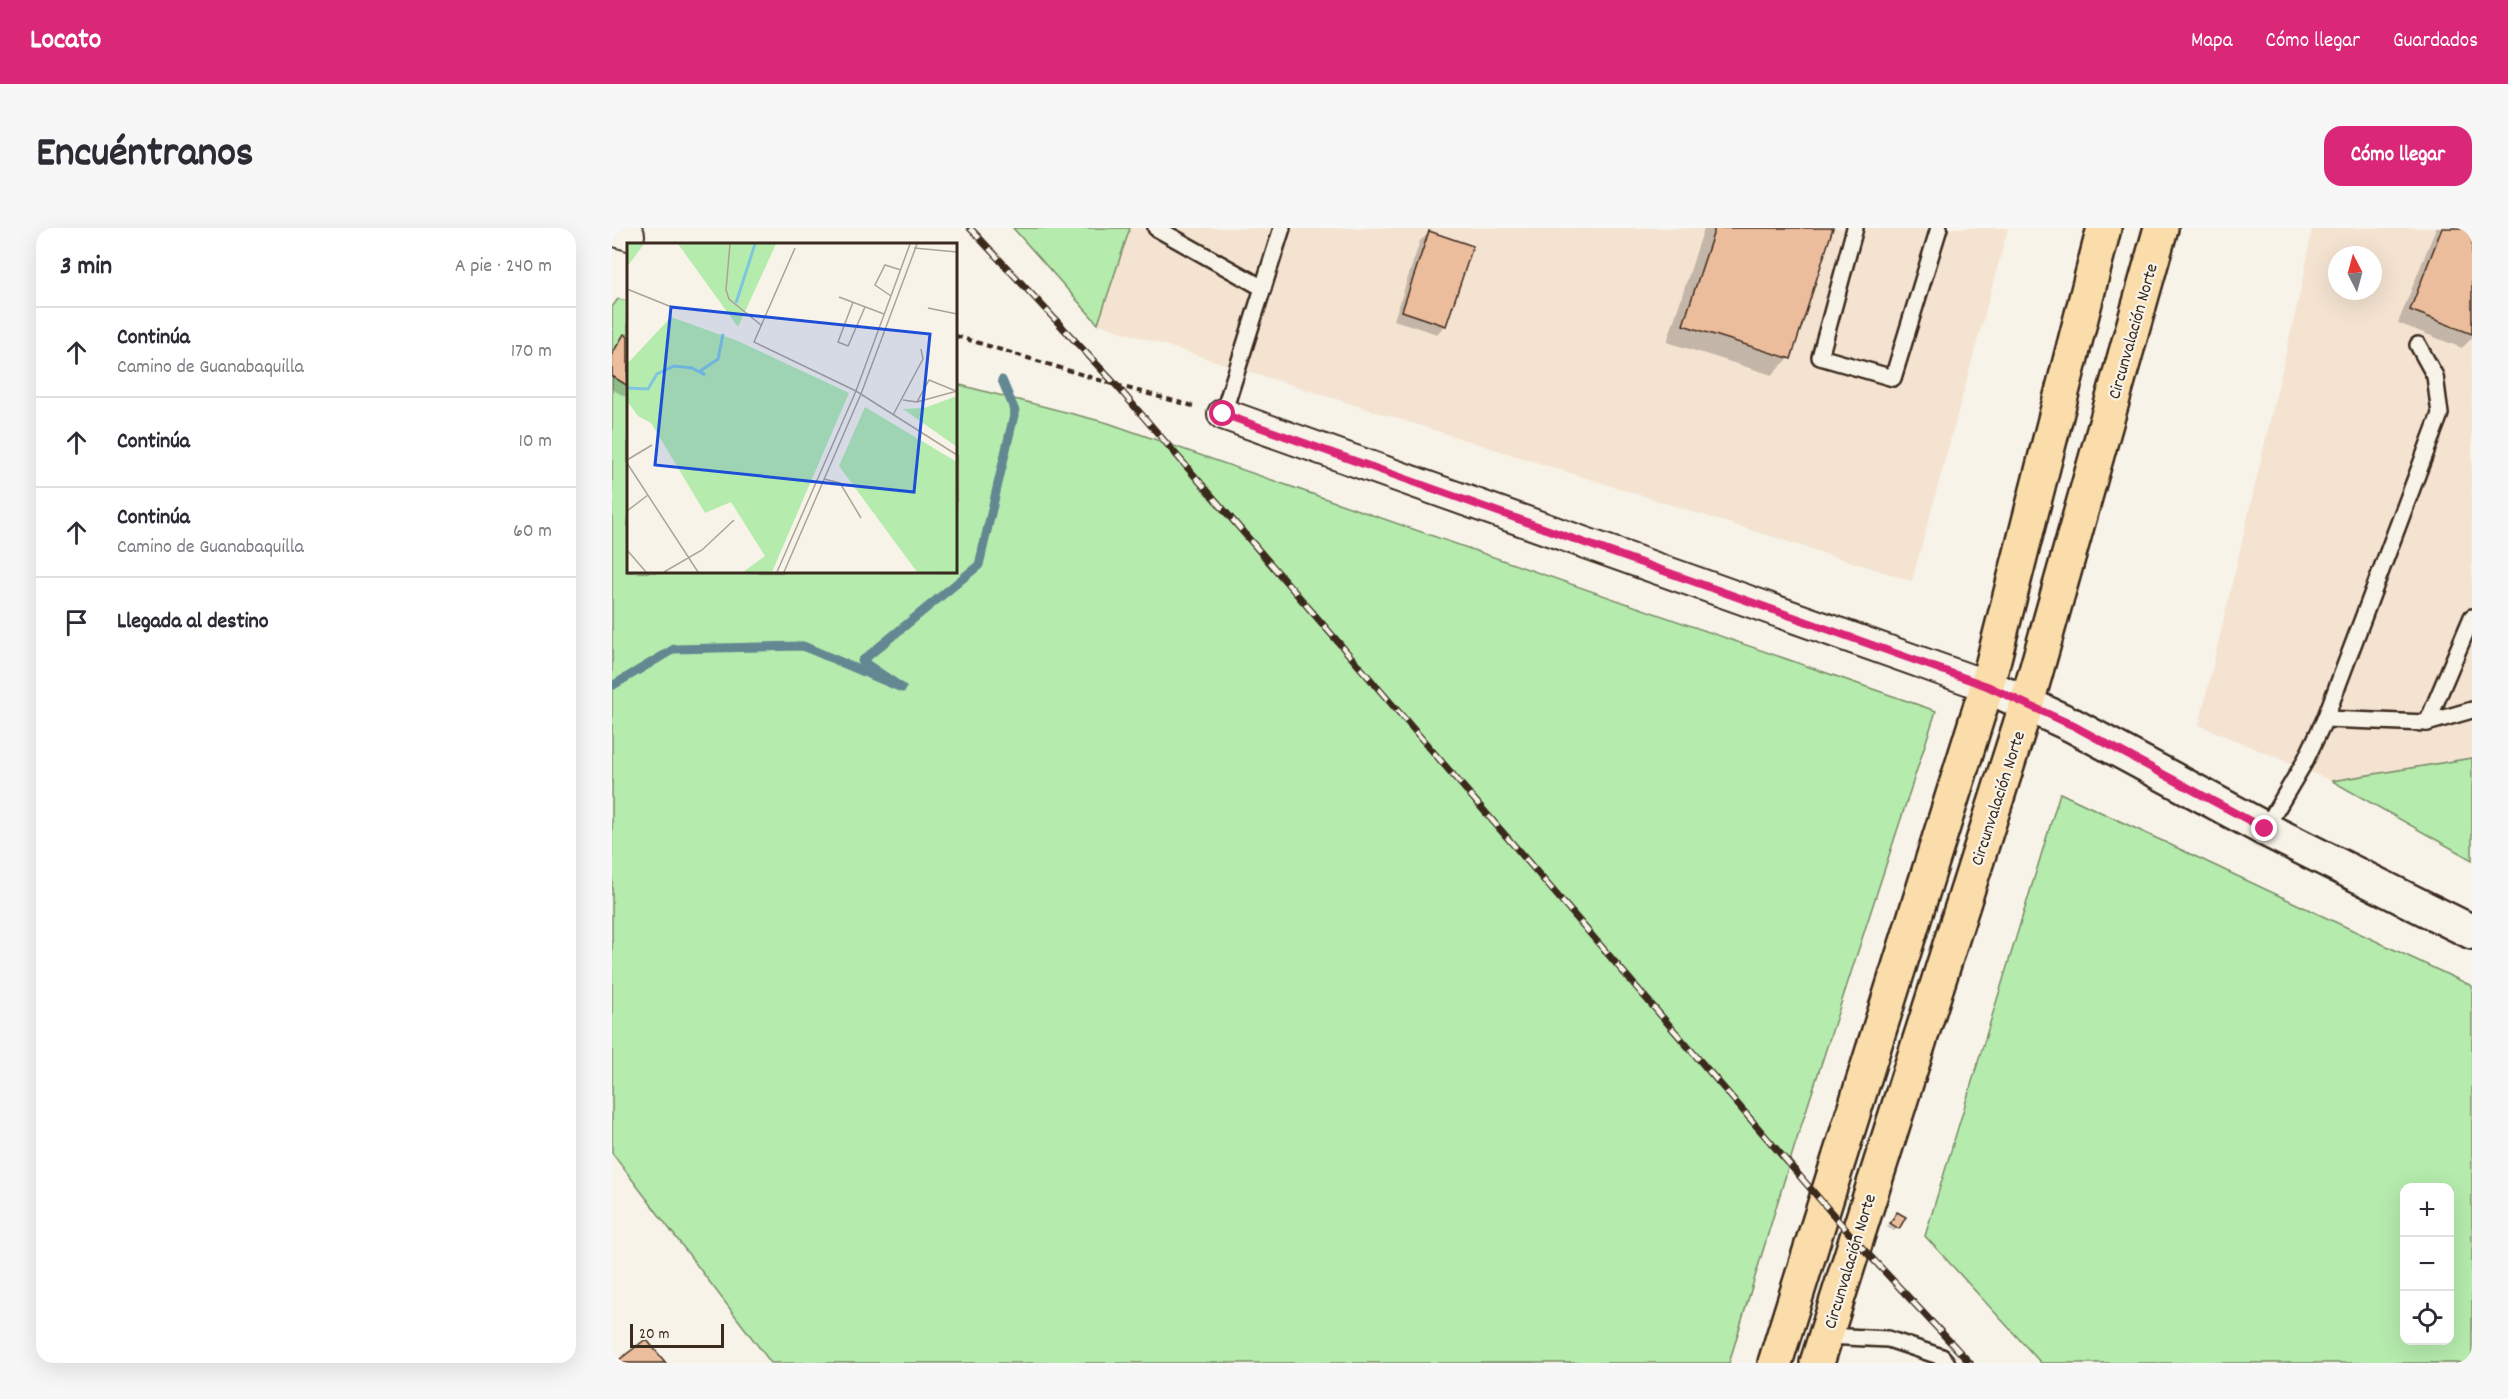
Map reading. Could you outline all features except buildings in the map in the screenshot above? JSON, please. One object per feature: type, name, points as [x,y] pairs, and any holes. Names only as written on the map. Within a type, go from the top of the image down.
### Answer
[{"type":"highway","points":[[1775,1363],[1987,686],[2104,228]]},
{"type":"highway","name":"Circunvalación Norte","points":[[1821,1349],[2027,703],[2161,228]]},
{"type":"street","points":[[1223,414],[1987,686],[2072,725],[2265,829],[2472,932]]},
{"type":"lane","points":[[1156,228],[1263,288]]},
{"type":"lane","points":[[1223,414],[1282,228]]},
{"type":"lane","points":[[1855,228],[1820,357],[1893,378],[1939,228]]},
{"type":"lane","points":[[2265,829],[2304,763],[2325,719],[2440,414],[2435,376],[2418,345]]},
{"type":"lane","points":[[2427,723],[2472,617]]},
{"type":"lane","points":[[2325,719],[2427,723],[2472,710]]},
{"type":"lane","points":[[1821,1349],[1888,1339],[1942,1357],[1947,1363]]},
{"type":"path","points":[[957,336],[1116,385],[1223,414]]},
{"type":"shaded area","points":[[1130,228],[2008,228],[1912,581],[1098,324]]},
{"type":"shaded area","points":[[2312,228],[2472,228],[2472,758],[2332,781],[2199,725],[2305,271]]},
{"type":"green space","points":[[1013,228],[1130,228],[1098,324]]},
{"type":"green space","points":[[618,299],[627,301],[627,573],[957,573],[957,384],[1108,423],[1936,711],[1794,1148],[1729,1363],[771,1363],[612,1153],[612,307]]},
{"type":"green space","points":[[2472,758],[2472,860],[2332,781]]},
{"type":"green space","points":[[2060,793],[2472,986],[2472,1363],[2041,1363],[1925,1236]]},
{"type":"waterway","points":[[612,686],[674,649],[803,646],[902,688],[862,661],[979,565],[1015,411],[1002,380]]},
{"type":"railway","points":[[970,228],[1116,385],[1855,1240],[1970,1363]]},
{"type":"route","points":[[1223,414],[1987,686],[2072,725],[2265,829]]}]
